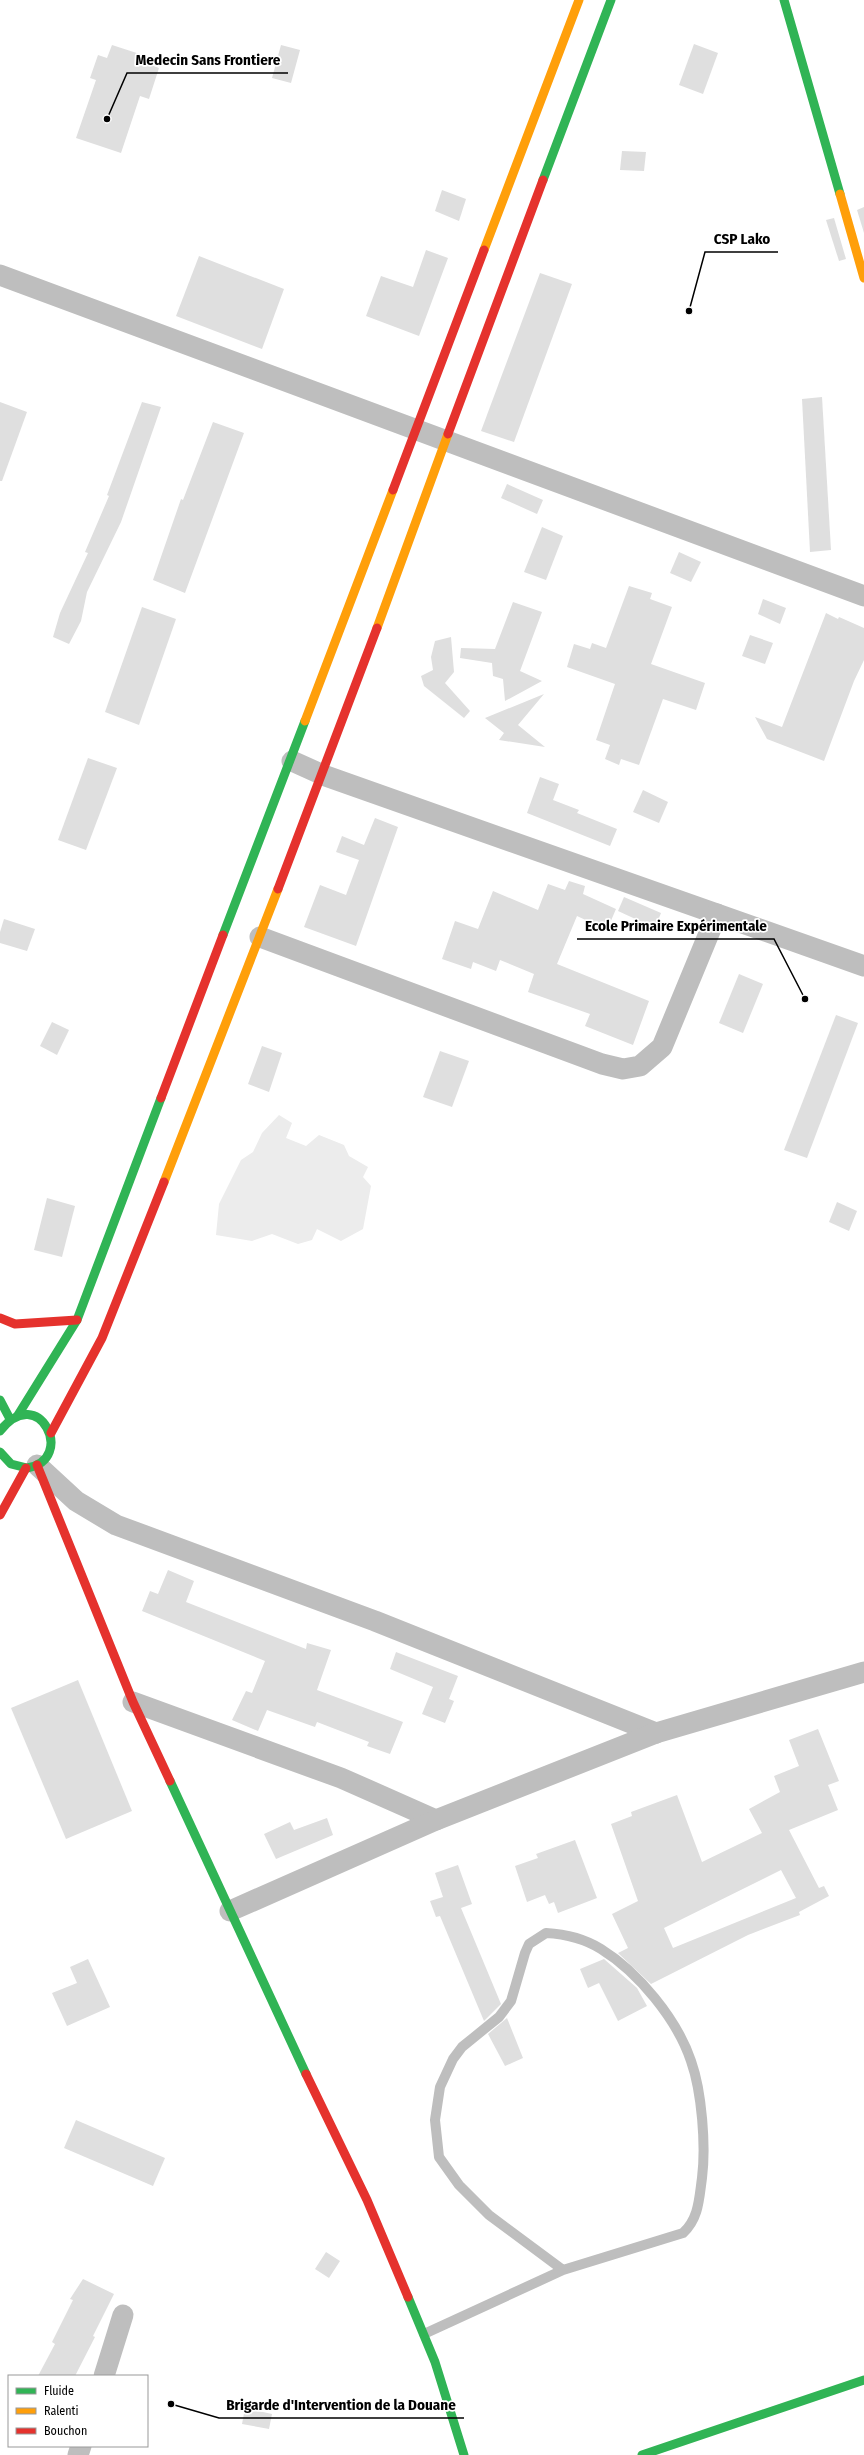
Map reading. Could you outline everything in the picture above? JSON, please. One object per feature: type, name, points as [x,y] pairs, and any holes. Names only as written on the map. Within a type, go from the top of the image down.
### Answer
[{"type":"main road","points":[[0,1431],[14,1417],[77,1320],[292,760],[579,0]]},
{"type":"main road","points":[[0,1515],[32,1467],[45,1459],[50,1451],[51,1433],[102,1338],[116,1304],[323,775],[446,439],[611,0]]},
{"type":"main road","points":[[784,0],[864,278]]},
{"type":"main road","points":[[0,1318],[15,1324],[77,1320]]},
{"type":"main road","points":[[0,1400],[14,1417]]},
{"type":"main road","points":[[14,1417],[34,1416],[47,1425],[51,1433]]},
{"type":"main road","points":[[0,1452],[6,1461],[16,1467],[32,1467]]},
{"type":"main road","points":[[32,1467],[133,1702],[230,1912],[367,2200],[436,2362],[464,2455]]},
{"type":"main road","points":[[642,2455],[864,2380]]},
{"type":"street","points":[[0,274],[417,428],[864,596]]},
{"type":"street","points":[[292,760],[323,775],[864,966]]},
{"type":"street","points":[[260,937],[595,1062],[623,1069],[640,1066],[662,1047],[717,914]]},
{"type":"street","points":[[32,1467],[76,1502],[116,1525],[375,1621],[656,1733]]},
{"type":"street","points":[[230,1912],[436,1820],[656,1733],[864,1672]]},
{"type":"street","points":[[133,1702],[341,1778],[436,1820]]},
{"type":"street","points":[[104,2375],[123,2315]]},
{"type":"lane","points":[[424,2334],[563,2270],[683,2233],[692,2225],[698,2211],[705,2154],[691,2062],[680,2035],[661,2006],[618,1961],[600,1948],[576,1938],[546,1934],[529,1944],[511,2001],[506,2009],[462,2047],[452,2059],[440,2087],[435,2120],[439,2157],[458,2185],[489,2215],[563,2270]]},
{"type":"shaded area","points":[[279,1115],[292,1123],[286,1138],[306,1146],[319,1135],[344,1145],[349,1156],[368,1167],[363,1177],[371,1186],[363,1229],[341,1241],[317,1229],[312,1240],[298,1244],[272,1234],[252,1241],[216,1235],[219,1204],[241,1160],[253,1152],[262,1133]]},
{"type":"building","points":[[694,44],[718,53],[703,94],[679,85]]},
{"type":"building","points":[[112,45],[146,56],[143,62],[159,68],[149,99],[140,96],[121,153],[76,138],[96,80],[90,78],[98,55],[107,58]]},
{"type":"building","points":[[281,45],[300,50],[291,83],[272,78]]},
{"type":"building","points":[[622,151],[646,152],[644,171],[620,170]]},
{"type":"building","points":[[442,190],[466,199],[459,221],[435,211]]},
{"type":"building","points":[[864,207],[864,233],[857,210]]},
{"type":"building","points":[[834,218],[846,259],[839,261],[826,220]]},
{"type":"building","points":[[426,250],[448,258],[419,336],[366,316],[381,276],[413,287]]},
{"type":"building","points":[[199,256],[284,289],[262,349],[176,316]]},
{"type":"building","points":[[540,273],[572,284],[514,442],[481,431]]},
{"type":"building","points":[[822,397],[831,550],[810,552],[802,399]]},
{"type":"building","points":[[0,402],[27,412],[2,481],[0,481]]},
{"type":"building","points":[[142,402],[161,407],[121,522],[87,592],[81,621],[69,644],[53,637],[60,613],[88,553],[85,552],[109,496],[107,495]]},
{"type":"building","points":[[213,422],[244,433],[185,593],[153,580],[181,499],[183,500]]},
{"type":"building","points":[[507,484],[543,500],[537,514],[501,498]]},
{"type":"building","points":[[542,527],[563,536],[546,580],[524,572]]},
{"type":"building","points":[[679,552],[701,562],[691,582],[670,573]]},
{"type":"building","points":[[629,586],[652,593],[650,599],[672,607],[651,664],[705,683],[696,710],[663,699],[639,765],[621,759],[619,765],[605,759],[610,745],[596,740],[615,684],[567,667],[574,644],[590,649],[592,643],[606,648]]},
{"type":"building","points":[[763,599],[786,608],[780,624],[758,614]]},
{"type":"building","points":[[513,602],[542,612],[520,671],[542,681],[505,701],[503,679],[493,676],[492,663],[460,658],[461,648],[495,649]]},
{"type":"building","points":[[142,607],[176,619],[139,725],[105,712]]},
{"type":"building","points":[[826,613],[864,628],[864,660],[854,681],[824,761],[767,739],[755,717],[782,727]]},
{"type":"building","points":[[750,635],[773,643],[765,664],[742,656]]},
{"type":"building","points":[[451,637],[454,672],[445,683],[470,711],[464,718],[424,686],[421,676],[433,670],[431,657],[435,641]]},
{"type":"building","points":[[544,694],[518,725],[545,747],[499,740],[504,733],[485,718]]},
{"type":"building","points":[[88,758],[117,768],[86,850],[58,840]]},
{"type":"building","points":[[540,777],[559,784],[553,800],[579,810],[577,813],[617,829],[610,846],[527,813]]},
{"type":"building","points":[[643,790],[668,802],[659,823],[633,812]]},
{"type":"building","points":[[375,818],[398,827],[356,946],[304,927],[320,885],[346,895],[359,860],[336,852],[342,836],[364,845]]},
{"type":"building","points":[[569,881],[585,886],[583,894],[616,909],[607,930],[577,916],[557,964],[649,1001],[633,1045],[585,1026],[590,1014],[528,992],[534,974],[500,960],[496,971],[473,962],[471,969],[442,959],[455,921],[478,929],[493,891],[538,910],[548,884],[565,890]]},
{"type":"building","points":[[624,897],[661,913],[655,928],[618,911]]},
{"type":"building","points":[[4,919],[35,929],[27,951],[0,943],[0,932]]},
{"type":"building","points":[[739,974],[763,984],[743,1033],[719,1023]]},
{"type":"building","points":[[836,1015],[858,1023],[807,1158],[784,1150]]},
{"type":"building","points":[[52,1022],[69,1030],[57,1055],[40,1046]]},
{"type":"building","points":[[262,1046],[282,1053],[269,1092],[248,1084]]},
{"type":"building","points":[[440,1051],[469,1061],[452,1107],[423,1097]]},
{"type":"building","points":[[47,1198],[75,1206],[62,1257],[34,1250]]},
{"type":"building","points":[[837,1202],[857,1211],[849,1231],[829,1222]]},
{"type":"building","points":[[168,1570],[194,1581],[186,1602],[306,1649],[307,1643],[331,1650],[317,1690],[403,1722],[390,1754],[367,1746],[369,1742],[317,1722],[315,1727],[267,1710],[258,1731],[232,1720],[246,1691],[252,1693],[265,1661],[142,1611],[150,1591],[158,1594]]},
{"type":"building","points":[[396,1652],[458,1676],[449,1699],[454,1701],[445,1723],[422,1714],[433,1687],[390,1669]]},
{"type":"building","points":[[78,1680],[132,1811],[66,1839],[11,1708]]},
{"type":"building","points":[[818,1729],[839,1781],[828,1785],[838,1810],[789,1830],[819,1888],[824,1886],[829,1896],[799,1912],[800,1915],[748,1935],[651,1984],[618,1953],[628,1948],[612,1914],[638,1901],[611,1824],[632,1816],[631,1812],[677,1795],[702,1862],[762,1833],[749,1809],[780,1792],[774,1776],[799,1766],[789,1740]],"holes":[[[781,1870],[796,1898],[673,1948],[664,1928]]]},
{"type":"building","points":[[327,1818],[333,1835],[276,1859],[264,1834],[290,1822],[294,1830]]},
{"type":"building","points":[[575,1840],[597,1898],[558,1913],[554,1902],[549,1904],[545,1895],[527,1902],[515,1866],[538,1858],[536,1854]]},
{"type":"building","points":[[458,1865],[472,1904],[461,1908],[501,2004],[484,2021],[440,1916],[436,1917],[430,1901],[443,1897],[435,1873]]},
{"type":"building","points":[[88,1959],[110,2007],[67,2026],[52,1993],[77,1983],[70,1967]]},
{"type":"building","points":[[604,1959],[637,1988],[647,2006],[618,2021],[599,1983],[588,1988],[580,1969]]},
{"type":"building","points":[[507,2018],[523,2058],[505,2066],[488,2034]]},
{"type":"building","points":[[76,2120],[165,2158],[153,2186],[64,2148]]},
{"type":"building","points":[[326,2252],[340,2261],[329,2278],[315,2269]]},
{"type":"building","points":[[83,2279],[114,2294],[93,2336],[95,2337],[76,2375],[39,2375],[55,2344],[52,2342],[73,2300],[70,2299]]},
{"type":"building","points":[[245,2408],[272,2414],[269,2429],[242,2424]]},
{"type":"traffic: fast","points":[[543,180],[611,0]]},
{"type":"traffic: fast","points":[[784,0],[840,194]]},
{"type":"traffic: fast","points":[[223,935],[305,721]]},
{"type":"traffic: fast","points":[[18,1415],[77,1320],[161,1098]]},
{"type":"traffic: fast","points":[[0,1400],[10,1419]]},
{"type":"traffic: fast","points":[[0,1431],[14,1418],[28,1415],[39,1419],[47,1428],[51,1440],[49,1452],[42,1462],[27,1468],[11,1464],[0,1452]]},
{"type":"traffic: fast","points":[[170,1781],[306,2074]]},
{"type":"traffic: fast","points":[[408,2297],[435,2362],[464,2455]]},
{"type":"traffic: fast","points":[[642,2455],[864,2380]]},
{"type":"traffic: slow","points":[[484,250],[579,0]]},
{"type":"traffic: slow","points":[[840,194],[864,278]]},
{"type":"traffic: slow","points":[[377,628],[448,434]]},
{"type":"traffic: slow","points":[[305,721],[393,490]]},
{"type":"traffic: slow","points":[[164,1182],[278,889]]},
{"type":"traffic: jam","points":[[448,434],[543,180]]},
{"type":"traffic: jam","points":[[393,490],[484,250]]},
{"type":"traffic: jam","points":[[278,889],[377,628]]},
{"type":"traffic: jam","points":[[161,1098],[223,935]]},
{"type":"traffic: jam","points":[[51,1433],[102,1338],[164,1182]]},
{"type":"traffic: jam","points":[[0,1318],[15,1324],[77,1320]]},
{"type":"traffic: jam","points":[[37,1465],[133,1702],[170,1781]]},
{"type":"traffic: jam","points":[[0,1515],[26,1468]]},
{"type":"traffic: jam","points":[[306,2074],[367,2200],[408,2297]]},
{"type":"place","name":"Medecin Sans Frontiere","points":[[107,119]]},
{"type":"place","name":"CSP Lako","points":[[689,311]]},
{"type":"place","name":"Ecole Primaire Expérimentale","points":[[805,999]]},
{"type":"place","name":"Brigarde d'Intervention de la Douane","points":[[171,2404]]}]
